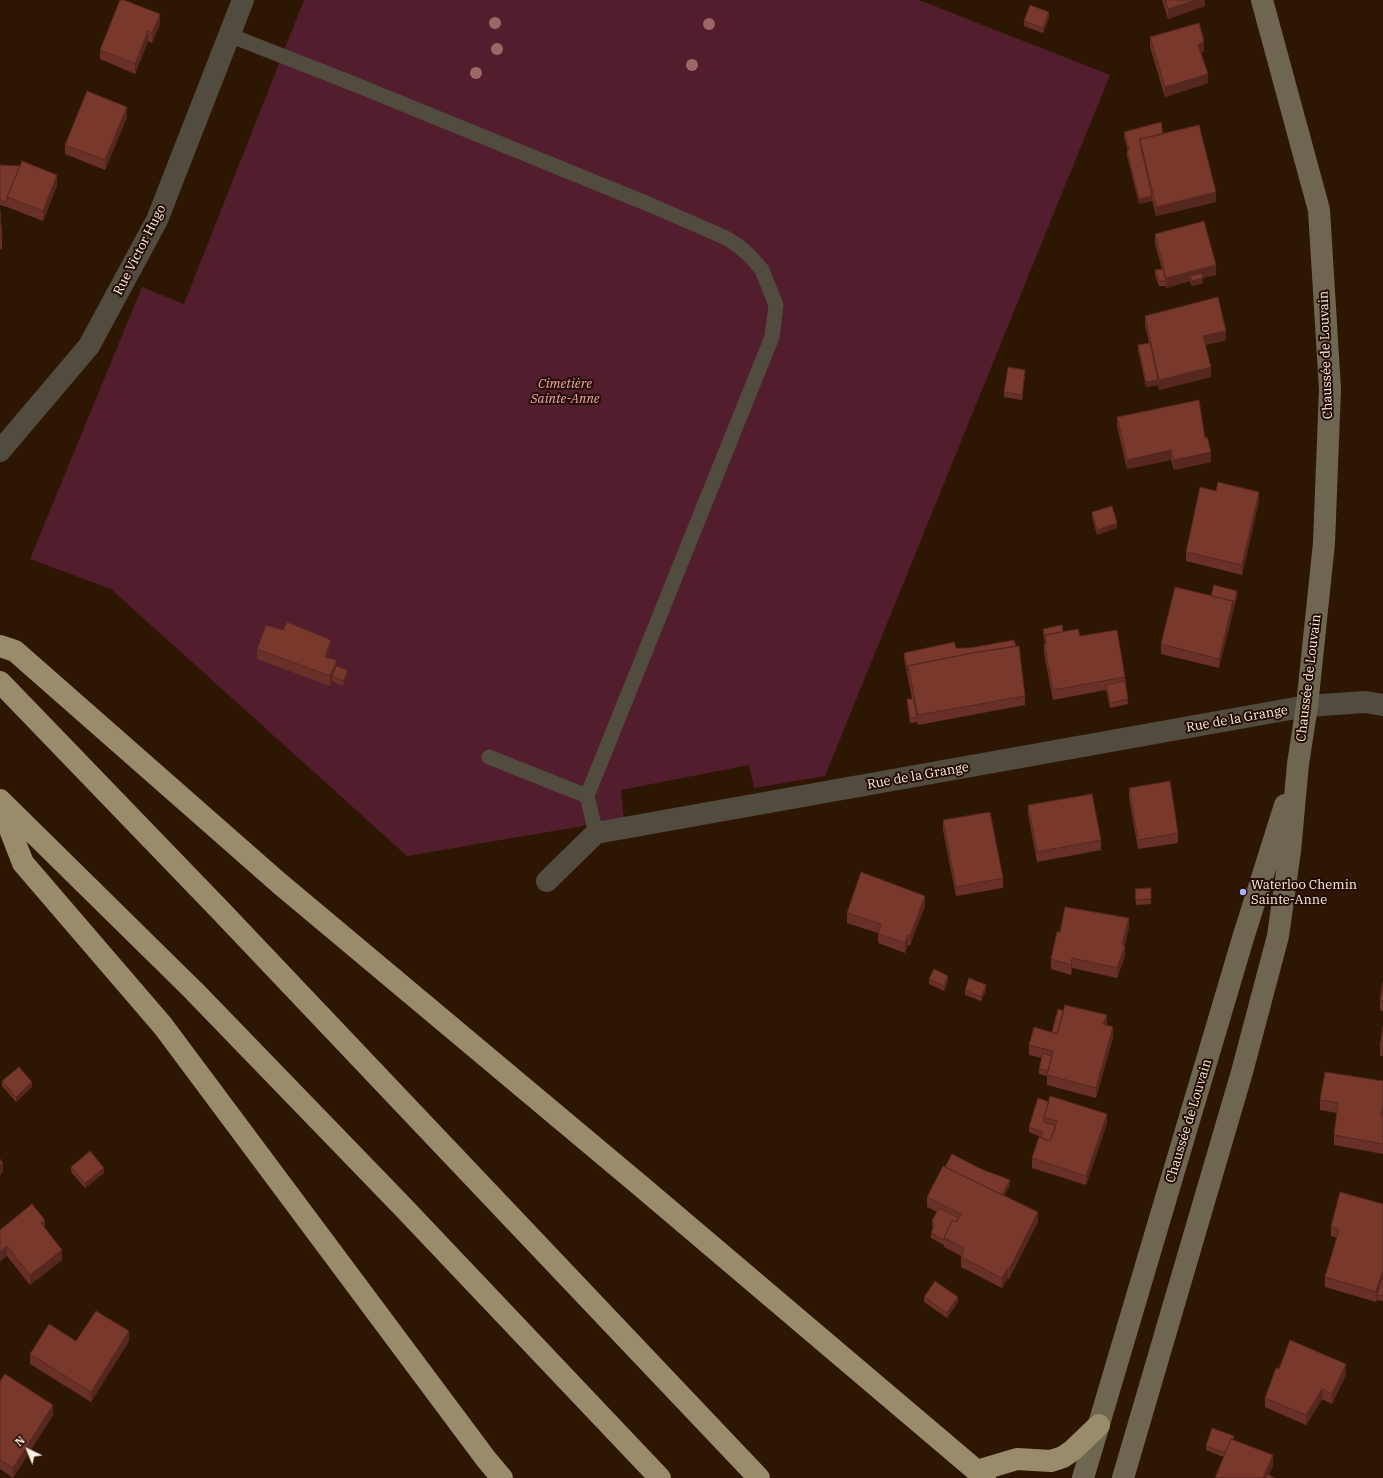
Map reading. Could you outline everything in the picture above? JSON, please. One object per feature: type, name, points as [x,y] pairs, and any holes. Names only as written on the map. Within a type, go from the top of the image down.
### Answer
[{"type":"highway","points":[[0,646],[14,651],[279,883],[981,1474],[1017,1459],[1051,1461],[1057,1459],[1073,1450],[1099,1425]]},
{"type":"highway","points":[[0,682],[221,911],[759,1478]]},
{"type":"highway","points":[[0,801],[23,863],[163,1026],[502,1478]]},
{"type":"highway","points":[[0,801],[194,991],[402,1206],[660,1478]]},
{"type":"main road","name":"Chaussée de Louvain","points":[[1123,1478],[1242,1072],[1278,936],[1290,851],[1298,764],[1307,706],[1324,543],[1330,389],[1320,217],[1262,0]]},
{"type":"main road","name":"Chaussée de Louvain","points":[[1083,1478],[1238,953],[1298,764]]},
{"type":"street","name":"Rue Victor Hugo","points":[[0,451],[90,346],[157,220],[243,0]]},
{"type":"street","name":"Rue de la Grange","points":[[596,833],[1307,706],[1365,702],[1383,705]]},
{"type":"street","points":[[547,881],[596,833]]},
{"type":"lane","points":[[229,35],[354,84],[675,215],[726,238],[740,247],[762,270],[776,305],[772,337],[587,796],[596,833]]},
{"type":"lane","points":[[489,757],[587,796]]},
{"type":"green space","name":"Cimetière Sainte-Anne","points":[[304,0],[919,0],[1110,75],[825,776],[754,788],[749,765],[621,790],[624,819],[407,856],[111,589],[30,559],[142,287],[184,304]]},
{"type":"building","points":[[120,0],[124,0],[160,14],[152,33],[148,31],[135,64],[100,50]]},
{"type":"building","points":[[1165,0],[1195,0],[1168,9]]},
{"type":"building","points":[[1030,5],[1049,12],[1043,28],[1024,21]]},
{"type":"building","points":[[1199,23],[1204,41],[1198,45],[1208,74],[1165,87],[1150,37]]},
{"type":"building","points":[[87,91],[127,107],[105,160],[65,145]]},
{"type":"building","points":[[1161,122],[1163,134],[1140,139],[1152,196],[1139,199],[1127,151],[1129,150],[1124,132]]},
{"type":"building","points":[[1199,125],[1216,192],[1156,207],[1140,139]]},
{"type":"building","points":[[22,161],[57,175],[43,211],[7,197]]},
{"type":"building","points":[[0,165],[20,166],[7,197],[7,202],[0,200]]},
{"type":"building","points":[[0,210],[2,239],[0,239]]},
{"type":"building","points":[[1204,221],[1216,265],[1166,278],[1155,234]]},
{"type":"building","points":[[1163,269],[1166,281],[1159,281],[1155,270]]},
{"type":"building","points":[[1202,273],[1203,278],[1192,281],[1190,276]]},
{"type":"building","points":[[1218,297],[1226,331],[1203,336],[1211,367],[1159,380],[1145,316]]},
{"type":"building","points":[[1150,343],[1158,380],[1146,382],[1138,345]]},
{"type":"building","points":[[1008,367],[1025,370],[1022,395],[1004,392]]},
{"type":"building","points":[[1199,400],[1205,438],[1207,437],[1211,452],[1174,460],[1171,450],[1127,460],[1117,417]]},
{"type":"building","points":[[1218,482],[1259,492],[1242,565],[1186,552],[1200,487],[1216,491]]},
{"type":"building","points":[[1112,506],[1117,523],[1097,530],[1092,512]]},
{"type":"building","points":[[1214,585],[1237,591],[1233,606],[1233,601],[1211,596]]},
{"type":"building","points":[[1175,587],[1233,601],[1219,659],[1161,644]]},
{"type":"building","points":[[287,622],[331,640],[325,657],[337,660],[330,676],[257,649],[266,625],[283,630]]},
{"type":"building","points":[[1062,625],[1063,632],[1045,635],[1045,640],[1043,629]]},
{"type":"building","points":[[1078,629],[1080,636],[1117,630],[1125,677],[1053,690],[1044,644],[1046,644],[1045,635]]},
{"type":"building","points":[[1014,640],[1016,646],[908,666],[908,671],[904,653],[954,642],[956,648],[970,648]]},
{"type":"building","points":[[1019,646],[1025,696],[918,715],[908,666],[972,653]]},
{"type":"building","points":[[336,666],[348,670],[343,681],[332,676]]},
{"type":"building","points":[[1125,681],[1128,699],[1110,703],[1106,685]]},
{"type":"building","points":[[907,699],[913,699],[917,717],[910,718]]},
{"type":"building","points":[[1170,781],[1178,833],[1138,840],[1129,788]]},
{"type":"building","points":[[1092,794],[1101,840],[1037,852],[1028,805]]},
{"type":"building","points":[[990,812],[1003,878],[956,887],[943,820]]},
{"type":"building","points":[[861,872],[925,896],[910,936],[908,935],[905,943],[878,934],[881,924],[847,913]]},
{"type":"building","points":[[1151,888],[1151,899],[1136,900],[1135,889]]},
{"type":"building","points":[[1065,907],[1129,918],[1122,944],[1125,946],[1117,968],[1072,958],[1071,965],[1051,959],[1057,932],[1060,932]]},
{"type":"building","points":[[934,969],[948,976],[944,986],[929,979]]},
{"type":"building","points":[[969,978],[986,985],[981,997],[965,990]]},
{"type":"building","points":[[1383,982],[1383,1001],[1380,1000]]},
{"type":"building","points":[[1065,1005],[1107,1015],[1103,1024],[1113,1027],[1096,1088],[1047,1075],[1053,1051],[1029,1045],[1034,1027],[1057,1034]]},
{"type":"building","points":[[1058,1009],[1064,1011],[1057,1034],[1052,1032]]},
{"type":"building","points":[[1383,1026],[1383,1047],[1380,1046]]},
{"type":"building","points":[[1043,1053],[1052,1056],[1048,1071],[1039,1069]]},
{"type":"building","points":[[19,1067],[32,1082],[16,1097],[2,1081]]},
{"type":"building","points":[[1325,1072],[1383,1081],[1383,1105],[1381,1116],[1383,1116],[1383,1144],[1334,1135],[1338,1103],[1320,1100]]},
{"type":"building","points":[[1050,1096],[1107,1114],[1086,1176],[1032,1158],[1039,1137],[1050,1141],[1057,1121],[1044,1117]]},
{"type":"building","points":[[1038,1098],[1049,1102],[1044,1117],[1044,1122],[1056,1126],[1050,1141],[1041,1138],[1043,1132],[1029,1127]]},
{"type":"building","points":[[90,1151],[104,1168],[85,1183],[71,1167]]},
{"type":"building","points":[[952,1154],[981,1169],[1010,1180],[1002,1195],[945,1167]]},
{"type":"building","points":[[943,1166],[1038,1212],[1009,1269],[1008,1268],[1002,1278],[961,1257],[964,1248],[944,1238],[952,1220],[956,1222],[961,1214],[927,1197]]},
{"type":"building","points":[[1340,1192],[1383,1204],[1383,1270],[1376,1292],[1325,1277],[1339,1230],[1331,1226]]},
{"type":"building","points":[[32,1204],[45,1220],[41,1223],[62,1250],[30,1275],[7,1246],[0,1252],[0,1230]]},
{"type":"building","points":[[939,1208],[959,1218],[956,1222],[952,1220],[944,1240],[931,1233],[934,1226],[932,1221]]},
{"type":"building","points":[[1383,1276],[1383,1296],[1377,1295]]},
{"type":"building","points":[[935,1281],[958,1297],[947,1313],[924,1297]]},
{"type":"building","points":[[96,1311],[129,1331],[91,1392],[30,1354],[49,1324],[76,1341]]},
{"type":"building","points":[[1290,1340],[1346,1364],[1332,1394],[1322,1389],[1306,1415],[1265,1398],[1276,1368],[1279,1369]]},
{"type":"building","points":[[5,1374],[53,1405],[13,1468],[0,1460],[0,1381]]},
{"type":"building","points":[[1212,1428],[1234,1436],[1233,1439],[1231,1439],[1225,1453],[1206,1446]]},
{"type":"building","points":[[1231,1439],[1273,1455],[1263,1478],[1215,1478]]},
{"type":"building","points":[[1267,1474],[1275,1478],[1265,1478]]},
{"type":"place","name":"Waterloo Chemin Sainte-Anne","points":[[1243,892]]}]
